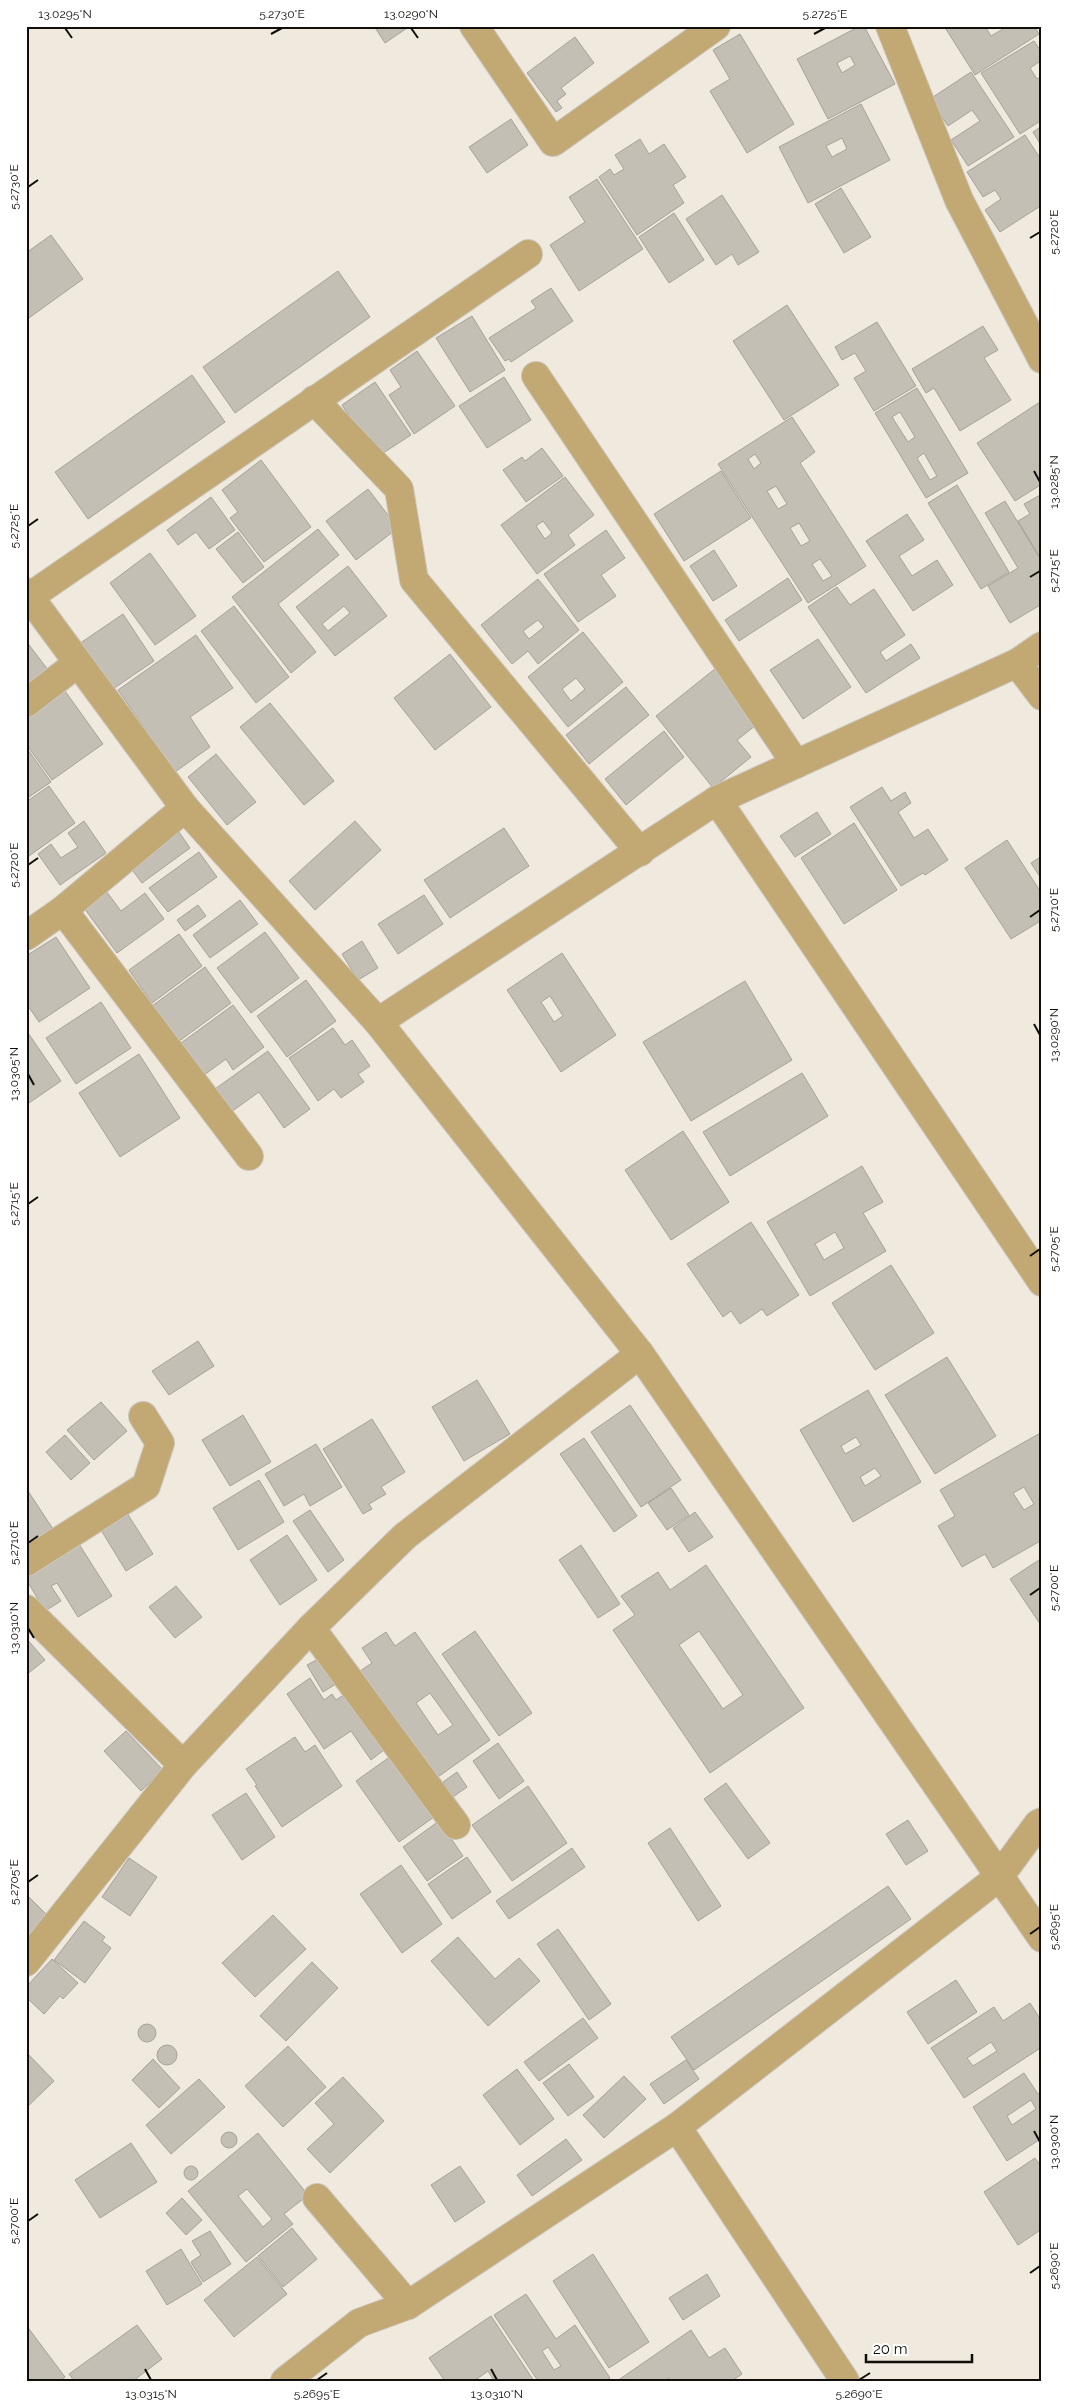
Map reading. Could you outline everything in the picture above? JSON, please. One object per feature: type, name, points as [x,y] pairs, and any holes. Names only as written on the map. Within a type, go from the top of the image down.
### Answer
[{"type":"street","points":[[474,26],[553,142],[716,26]]},
{"type":"street","points":[[890,26],[959,200],[1042,359]]},
{"type":"street","points":[[528,254],[28,595],[185,808],[378,1022],[640,1354],[1042,1938]]},
{"type":"street","points":[[536,376],[796,764]]},
{"type":"street","points":[[314,400],[399,489],[414,580],[640,852]]},
{"type":"street","points":[[378,1022],[717,800],[1017,663],[1042,646]]},
{"type":"street","points":[[26,703],[78,663]]},
{"type":"street","points":[[1017,663],[1042,696]]},
{"type":"street","points":[[717,800],[1042,1282]]},
{"type":"street","points":[[26,936],[63,910],[185,808]]},
{"type":"street","points":[[63,910],[249,1156]]},
{"type":"street","points":[[26,1962],[183,1765],[311,1628],[404,1536],[640,1354]]},
{"type":"street","points":[[26,1562],[146,1486],[160,1443],[143,1416]]},
{"type":"street","points":[[26,1609],[183,1765]]},
{"type":"street","points":[[311,1628],[456,1825]]},
{"type":"street","points":[[284,2381],[358,2324],[408,2305],[677,2128],[999,1877],[1038,1824],[1042,1822]]},
{"type":"street","points":[[677,2128],[845,2381]]},
{"type":"street","points":[[317,2198],[408,2305]]},
{"type":"building","points":[[374,26],[410,26],[385,43]]},
{"type":"building","points":[[860,26],[864,26],[895,84],[828,119],[797,59]],"holes":[[[850,56],[855,65],[842,73],[837,63]]]},
{"type":"building","points":[[944,26],[985,26],[991,36],[1003,29],[1001,26],[1034,26],[1039,34],[975,75]]},
{"type":"building","points":[[740,34],[794,124],[747,153],[710,91],[730,79],[713,50]]},
{"type":"building","points":[[575,37],[594,63],[561,88],[566,94],[557,101],[562,108],[556,112],[527,73]]},
{"type":"building","points":[[1034,41],[1042,53],[1042,60],[1030,68],[1037,79],[1042,76],[1042,120],[1020,134],[981,73]]},
{"type":"building","points":[[971,72],[1014,137],[968,166],[951,140],[980,121],[972,110],[948,126],[930,99]]},
{"type":"building","points":[[861,104],[890,160],[808,203],[779,147]],"holes":[[[842,138],[847,149],[832,157],[826,146]]]},
{"type":"building","points":[[511,119],[528,145],[487,173],[469,147]]},
{"type":"building","points":[[1042,126],[1042,147],[1033,132]]},
{"type":"building","points":[[1025,135],[1042,161],[1042,205],[1000,232],[985,210],[1001,199],[995,190],[983,197],[967,172]]},
{"type":"building","points":[[640,139],[649,154],[664,144],[686,177],[673,185],[684,203],[637,235],[599,177],[610,169],[614,175],[624,169],[615,155]]},
{"type":"building","points":[[597,179],[643,249],[579,291],[550,245],[585,222],[569,197]]},
{"type":"building","points":[[841,188],[871,237],[844,253],[815,204]]},
{"type":"building","points":[[722,195],[759,252],[738,265],[732,254],[716,265],[686,219]]},
{"type":"building","points":[[674,213],[704,260],[669,283],[639,237]]},
{"type":"building","points":[[51,235],[83,279],[26,320],[26,253]]},
{"type":"building","points":[[338,271],[370,317],[235,413],[203,367]]},
{"type":"building","points":[[551,288],[573,321],[511,362],[509,359],[505,361],[489,338],[536,308],[531,301]]},
{"type":"building","points":[[787,305],[839,385],[784,420],[733,341]]},
{"type":"building","points":[[472,316],[505,370],[470,392],[436,338]]},
{"type":"building","points":[[877,322],[916,386],[874,411],[854,378],[866,371],[855,353],[842,360],[835,347]]},
{"type":"building","points":[[983,326],[998,350],[984,358],[1011,400],[960,431],[934,388],[926,393],[912,369]]},
{"type":"building","points":[[417,351],[455,406],[414,434],[389,395],[401,387],[390,370]]},
{"type":"building","points":[[192,375],[225,422],[88,519],[55,472]]},
{"type":"building","points":[[504,377],[531,420],[487,448],[459,406]]},
{"type":"building","points":[[375,382],[411,435],[377,457],[342,405]]},
{"type":"building","points":[[917,388],[968,473],[926,498],[875,413]],"holes":[[[900,412],[915,437],[908,442],[892,417]],[[924,453],[937,476],[930,480],[917,458]]]},
{"type":"building","points":[[1040,402],[1042,484],[1015,501],[977,443]]},
{"type":"building","points":[[792,417],[815,452],[800,463],[866,566],[808,603],[718,464]],"holes":[[[755,454],[761,463],[754,469],[748,459]],[[776,486],[787,504],[778,509],[767,491]],[[799,523],[810,541],[801,546],[790,528]],[[820,559],[832,576],[823,581],[812,564]]]},
{"type":"building","points":[[542,448],[563,476],[526,502],[503,470],[522,457],[525,461]]},
{"type":"building","points":[[261,460],[311,527],[264,562],[230,518],[238,512],[222,490]]},
{"type":"building","points":[[721,471],[751,518],[684,561],[654,514]]},
{"type":"building","points":[[565,477],[594,515],[568,535],[575,545],[537,574],[501,525]],"holes":[[[543,521],[552,533],[545,539],[536,526]]]},
{"type":"building","points":[[957,485],[1009,572],[981,589],[928,503]]},
{"type":"building","points":[[368,489],[398,528],[356,560],[326,521]]},
{"type":"building","points":[[1042,494],[1042,561],[1018,521],[1030,514],[1024,504]]},
{"type":"building","points":[[211,497],[235,530],[209,549],[196,532],[178,545],[167,530]]},
{"type":"building","points":[[1005,501],[1042,562],[1042,604],[1010,623],[988,586],[1018,568],[985,513]]},
{"type":"building","points":[[907,514],[924,540],[899,556],[912,576],[937,560],[953,585],[913,611],[866,541]]},
{"type":"building","points":[[318,529],[339,555],[278,604],[316,652],[291,673],[232,597]]},
{"type":"building","points":[[606,530],[625,558],[601,575],[616,596],[578,622],[544,574]]},
{"type":"building","points":[[238,532],[264,567],[243,583],[216,549]]},
{"type":"building","points":[[714,550],[737,586],[713,601],[690,566]]},
{"type":"building","points":[[150,553],[196,616],[155,645],[110,583]]},
{"type":"building","points":[[348,566],[387,616],[335,656],[296,607]],"holes":[[[344,606],[350,613],[328,631],[322,624]]]},
{"type":"building","points":[[788,578],[802,600],[739,641],[725,620]]},
{"type":"building","points":[[538,579],[579,630],[538,664],[528,651],[512,664],[481,625]],"holes":[[[538,620],[544,627],[529,639],[523,631]]]},
{"type":"building","points":[[837,587],[850,605],[874,589],[905,635],[880,652],[886,661],[911,644],[920,658],[866,693],[808,607]]},
{"type":"building","points":[[234,606],[289,677],[256,703],[201,631]]},
{"type":"building","points":[[123,614],[154,661],[107,693],[76,646]]},
{"type":"building","points":[[583,632],[623,682],[568,727],[528,677]],"holes":[[[576,678],[585,689],[571,701],[562,689]]]},
{"type":"building","points":[[196,635],[233,688],[190,717],[210,747],[175,772],[118,690]]},
{"type":"building","points":[[818,639],[851,687],[803,719],[770,670]]},
{"type":"building","points":[[26,641],[52,675],[26,694]]},
{"type":"building","points":[[450,654],[491,707],[435,750],[394,698]]},
{"type":"building","points":[[716,668],[760,722],[737,740],[751,757],[713,788],[656,716]]},
{"type":"building","points":[[626,687],[649,715],[589,764],[566,735]]},
{"type":"building","points":[[65,691],[103,744],[52,780],[26,744],[26,718]]},
{"type":"building","points":[[270,703],[334,781],[304,805],[240,727]]},
{"type":"building","points":[[664,731],[684,757],[626,805],[605,779]]},
{"type":"building","points":[[26,747],[51,782],[26,799]]},
{"type":"building","points":[[216,754],[256,802],[227,825],[188,777]]},
{"type":"building","points":[[49,786],[75,823],[29,856],[26,851],[26,802]]},
{"type":"building","points":[[882,787],[891,801],[905,792],[911,803],[898,812],[914,838],[928,829],[948,860],[925,875],[923,873],[901,886],[850,807]]},
{"type":"building","points":[[817,812],[831,834],[795,857],[780,836]]},
{"type":"building","points":[[84,821],[106,853],[60,885],[38,854],[51,844],[61,858],[78,847],[68,833]]},
{"type":"building","points":[[355,821],[381,850],[315,910],[289,881]]},
{"type":"building","points":[[854,823],[897,890],[844,924],[801,858]]},
{"type":"building","points":[[504,828],[529,866],[450,918],[424,880]]},
{"type":"building","points":[[179,832],[190,848],[142,883],[130,867]]},
{"type":"building","points":[[1007,840],[1042,894],[1042,920],[1011,939],[965,868]]},
{"type":"building","points":[[199,852],[217,877],[168,912],[149,888]]},
{"type":"building","points":[[1042,856],[1042,880],[1031,863]]},
{"type":"building","points":[[106,891],[121,911],[145,893],[164,919],[117,953],[84,908]]},
{"type":"building","points":[[424,895],[443,924],[398,954],[378,924]]},
{"type":"building","points":[[240,900],[258,924],[210,958],[193,935]]},
{"type":"building","points":[[198,905],[206,916],[185,931],[177,920]]},
{"type":"building","points":[[265,932],[299,978],[251,1013],[217,968]]},
{"type":"building","points":[[179,934],[202,966],[152,1003],[129,970]]},
{"type":"building","points":[[56,937],[90,988],[39,1022],[26,1003],[26,956]]},
{"type":"building","points":[[362,941],[378,968],[358,980],[342,954]]},
{"type":"building","points":[[562,953],[616,1035],[561,1072],[507,990]],"holes":[[[550,996],[563,1016],[554,1022],[541,1002]]]},
{"type":"building","points":[[205,967],[231,1003],[178,1042],[152,1006]]},
{"type":"building","points":[[306,980],[336,1021],[287,1057],[257,1016]]},
{"type":"building","points":[[745,981],[792,1060],[691,1121],[643,1042]]},
{"type":"building","points":[[101,1002],[131,1048],[76,1084],[46,1038]]},
{"type":"building","points":[[233,1005],[264,1047],[233,1070],[226,1059],[204,1075],[181,1043]]},
{"type":"building","points":[[333,1028],[345,1045],[352,1040],[370,1066],[358,1074],[364,1082],[341,1098],[334,1089],[318,1101],[289,1058]]},
{"type":"building","points":[[26,1030],[61,1081],[26,1105]]},
{"type":"building","points":[[268,1051],[310,1109],[284,1128],[259,1092],[231,1112],[215,1089]]},
{"type":"building","points":[[139,1054],[180,1118],[120,1157],[79,1093]]},
{"type":"building","points":[[802,1073],[828,1116],[730,1176],[703,1132]]},
{"type":"building","points":[[683,1131],[729,1202],[671,1240],[625,1170]]},
{"type":"building","points":[[862,1166],[883,1202],[863,1213],[886,1251],[810,1296],[767,1222]],"holes":[[[835,1232],[844,1248],[824,1260],[815,1244]]]},
{"type":"building","points":[[751,1222],[799,1295],[767,1316],[762,1309],[740,1324],[731,1311],[723,1317],[687,1264]]},
{"type":"building","points":[[891,1265],[934,1333],[875,1370],[832,1303]]},
{"type":"building","points":[[198,1341],[214,1366],[169,1395],[152,1371]]},
{"type":"building","points":[[947,1357],[996,1436],[935,1474],[885,1395]]},
{"type":"building","points":[[477,1380],[510,1434],[464,1461],[432,1407]]},
{"type":"building","points":[[868,1390],[921,1482],[853,1522],[800,1430]],"holes":[[[856,1437],[861,1445],[845,1454],[841,1446]],[[875,1468],[881,1476],[865,1486],[860,1477]]]},
{"type":"building","points":[[101,1402],[127,1431],[94,1460],[67,1430]]},
{"type":"building","points":[[630,1405],[681,1480],[641,1507],[591,1432]]},
{"type":"building","points":[[243,1415],[271,1462],[230,1486],[202,1440]]},
{"type":"building","points":[[372,1419],[405,1472],[381,1487],[386,1494],[369,1504],[372,1509],[363,1514],[323,1449]]},
{"type":"building","points":[[1042,1432],[1042,1540],[993,1568],[985,1554],[962,1567],[938,1526],[955,1516],[940,1490]],"holes":[[[1024,1487],[1034,1504],[1024,1510],[1013,1493]]]},
{"type":"building","points":[[65,1435],[90,1463],[71,1480],[46,1452]]},
{"type":"building","points":[[584,1438],[637,1516],[614,1532],[560,1454]]},
{"type":"building","points":[[316,1444],[342,1487],[310,1506],[304,1494],[284,1506],[265,1474]]},
{"type":"building","points":[[259,1480],[284,1522],[238,1550],[213,1508]]},
{"type":"building","points":[[26,1488],[57,1535],[26,1555]]},
{"type":"building","points":[[671,1488],[689,1515],[667,1530],[648,1503]]},
{"type":"building","points":[[310,1510],[344,1560],[328,1572],[293,1521]]},
{"type":"building","points":[[695,1512],[713,1537],[689,1552],[673,1528]]},
{"type":"building","points":[[127,1513],[153,1554],[126,1571],[101,1530]]},
{"type":"building","points":[[287,1535],[317,1580],[280,1605],[250,1560]]},
{"type":"building","points":[[77,1541],[112,1596],[78,1617],[57,1583],[51,1586],[61,1601],[45,1611],[26,1579],[26,1572]]},
{"type":"building","points":[[581,1545],[620,1604],[598,1618],[559,1560]]},
{"type":"building","points":[[1042,1558],[1042,1627],[1010,1579]]},
{"type":"building","points":[[706,1565],[804,1708],[710,1773],[613,1630],[635,1615],[621,1596],[658,1572],[670,1590]],"holes":[[[699,1631],[743,1695],[723,1709],[679,1645]]]},
{"type":"building","points":[[176,1586],[202,1617],[175,1638],[149,1607]]},
{"type":"building","points":[[475,1631],[532,1713],[499,1736],[442,1654]]},
{"type":"building","points":[[386,1632],[395,1646],[415,1632],[490,1740],[435,1779],[360,1671],[372,1663],[362,1648]],"holes":[[[430,1693],[453,1725],[438,1735],[416,1703]]]},
{"type":"building","points":[[26,1638],[45,1660],[26,1675]]},
{"type":"building","points":[[320,1658],[336,1684],[323,1692],[307,1665]]},
{"type":"building","points":[[310,1678],[324,1700],[332,1694],[336,1700],[345,1694],[384,1750],[371,1760],[351,1731],[324,1749],[287,1694]]},
{"type":"building","points":[[126,1731],[163,1770],[141,1791],[104,1751]]},
{"type":"building","points":[[295,1737],[305,1752],[315,1745],[342,1786],[282,1827],[246,1769]]},
{"type":"building","points":[[498,1743],[524,1781],[499,1799],[473,1761]]},
{"type":"building","points":[[391,1756],[434,1817],[399,1842],[356,1781]]},
{"type":"building","points":[[457,1772],[467,1787],[453,1797],[443,1782]]},
{"type":"building","points":[[726,1783],[770,1843],[748,1859],[704,1799]]},
{"type":"building","points":[[528,1786],[567,1843],[512,1881],[472,1825]]},
{"type":"building","points":[[246,1793],[275,1837],[242,1860],[212,1815]]},
{"type":"building","points":[[908,1820],[928,1851],[906,1865],[886,1834]]},
{"type":"building","points":[[439,1821],[463,1856],[427,1881],[403,1847]]},
{"type":"building","points":[[670,1828],[721,1906],[698,1921],[648,1843]]},
{"type":"building","points":[[572,1848],[585,1867],[509,1919],[496,1901]]},
{"type":"building","points":[[467,1857],[491,1892],[452,1919],[428,1884]]},
{"type":"building","points":[[129,1858],[157,1877],[130,1916],[102,1897]]},
{"type":"building","points":[[401,1865],[442,1924],[402,1953],[360,1894]]},
{"type":"building","points":[[888,1886],[911,1919],[694,2070],[671,2037]]},
{"type":"building","points":[[26,1894],[55,1923],[26,1950]]},
{"type":"building","points":[[273,1915],[306,1949],[255,1997],[222,1963]]},
{"type":"building","points":[[84,1921],[105,1937],[102,1941],[111,1948],[85,1983],[54,1960]]},
{"type":"building","points":[[558,1929],[611,2004],[589,2020],[537,1944]]},
{"type":"building","points":[[458,1937],[495,1979],[519,1958],[540,1981],[488,2026],[431,1961]]},
{"type":"building","points":[[52,1959],[78,1983],[63,1999],[60,1996],[44,2014],[26,1997],[26,1987]]},
{"type":"building","points":[[312,1962],[338,1988],[286,2041],[260,2016]]},
{"type":"building","points":[[956,1980],[977,2012],[928,2044],[907,2012]]},
{"type":"building","points":[[1030,2003],[1042,2022],[1042,2047],[964,2098],[931,2048],[994,2007],[1003,2021]],"holes":[[[991,2042],[997,2051],[973,2066],[967,2058]]]},
{"type":"building","points":[[583,2018],[598,2038],[539,2081],[524,2062]]},
{"type":"building","points":[[147,2024],[155,2029],[156,2033],[151,2041],[147,2042],[139,2037],[138,2033],[143,2025]]},
{"type":"building","points":[[167,2045],[174,2048],[177,2055],[174,2062],[167,2065],[160,2062],[157,2055],[160,2048]]},
{"type":"building","points":[[288,2046],[326,2087],[283,2127],[245,2086]]},
{"type":"building","points":[[28,2054],[54,2081],[26,2108],[26,2056]]},
{"type":"building","points":[[153,2059],[180,2088],[159,2108],[132,2080]]},
{"type":"building","points":[[686,2060],[699,2079],[664,2104],[650,2084]]},
{"type":"building","points":[[569,2064],[594,2097],[568,2116],[543,2083]]},
{"type":"building","points":[[517,2069],[554,2119],[520,2145],[483,2095]]},
{"type":"building","points":[[1024,2073],[1038,2094],[1042,2091],[1042,2138],[1007,2161],[973,2107]],"holes":[[[1031,2100],[1036,2109],[1012,2125],[1007,2116]]]},
{"type":"building","points":[[624,2076],[646,2099],[604,2138],[583,2115]]},
{"type":"building","points":[[343,2077],[384,2121],[330,2173],[307,2149],[334,2124],[315,2103]]},
{"type":"building","points":[[199,2079],[225,2107],[171,2154],[146,2125]]},
{"type":"building","points":[[226,2132],[232,2132],[237,2137],[235,2146],[226,2148],[221,2143],[221,2137]]},
{"type":"building","points":[[258,2133],[308,2195],[284,2214],[293,2224],[246,2262],[188,2191]],"holes":[[[247,2189],[272,2219],[263,2227],[238,2196]]]},
{"type":"building","points":[[566,2139],[582,2160],[532,2196],[517,2175]]},
{"type":"building","points":[[131,2143],[157,2182],[100,2218],[75,2180]]},
{"type":"building","points":[[1035,2158],[1042,2168],[1042,2229],[1018,2245],[984,2192]]},
{"type":"building","points":[[191,2166],[196,2168],[198,2173],[196,2178],[191,2180],[186,2178],[184,2173],[186,2168]]},
{"type":"building","points":[[460,2166],[485,2202],[455,2222],[431,2185]]},
{"type":"building","points":[[182,2198],[202,2220],[186,2235],[166,2213]]},
{"type":"building","points":[[292,2228],[317,2259],[283,2287],[258,2256]]},
{"type":"building","points":[[210,2231],[231,2264],[203,2282],[191,2262],[201,2255],[192,2241]]},
{"type":"building","points":[[181,2249],[202,2284],[167,2305],[146,2271]]},
{"type":"building","points":[[593,2254],[649,2342],[609,2368],[553,2281]]},
{"type":"building","points":[[257,2257],[287,2294],[234,2337],[204,2300]]},
{"type":"building","points":[[707,2274],[720,2296],[683,2320],[669,2298]]},
{"type":"building","points":[[526,2294],[556,2339],[575,2325],[610,2378],[606,2381],[538,2381],[494,2315]],"holes":[[[548,2347],[561,2366],[554,2370],[542,2351]]]},
{"type":"building","points":[[491,2316],[534,2381],[494,2381],[488,2371],[474,2381],[445,2381],[429,2358]]},
{"type":"building","points":[[26,2325],[65,2377],[61,2381],[26,2381]]},
{"type":"building","points":[[137,2325],[162,2359],[133,2381],[74,2381],[69,2374]]},
{"type":"building","points":[[691,2330],[709,2358],[725,2348],[742,2374],[732,2381],[670,2381],[669,2378],[664,2381],[617,2381]]}]
